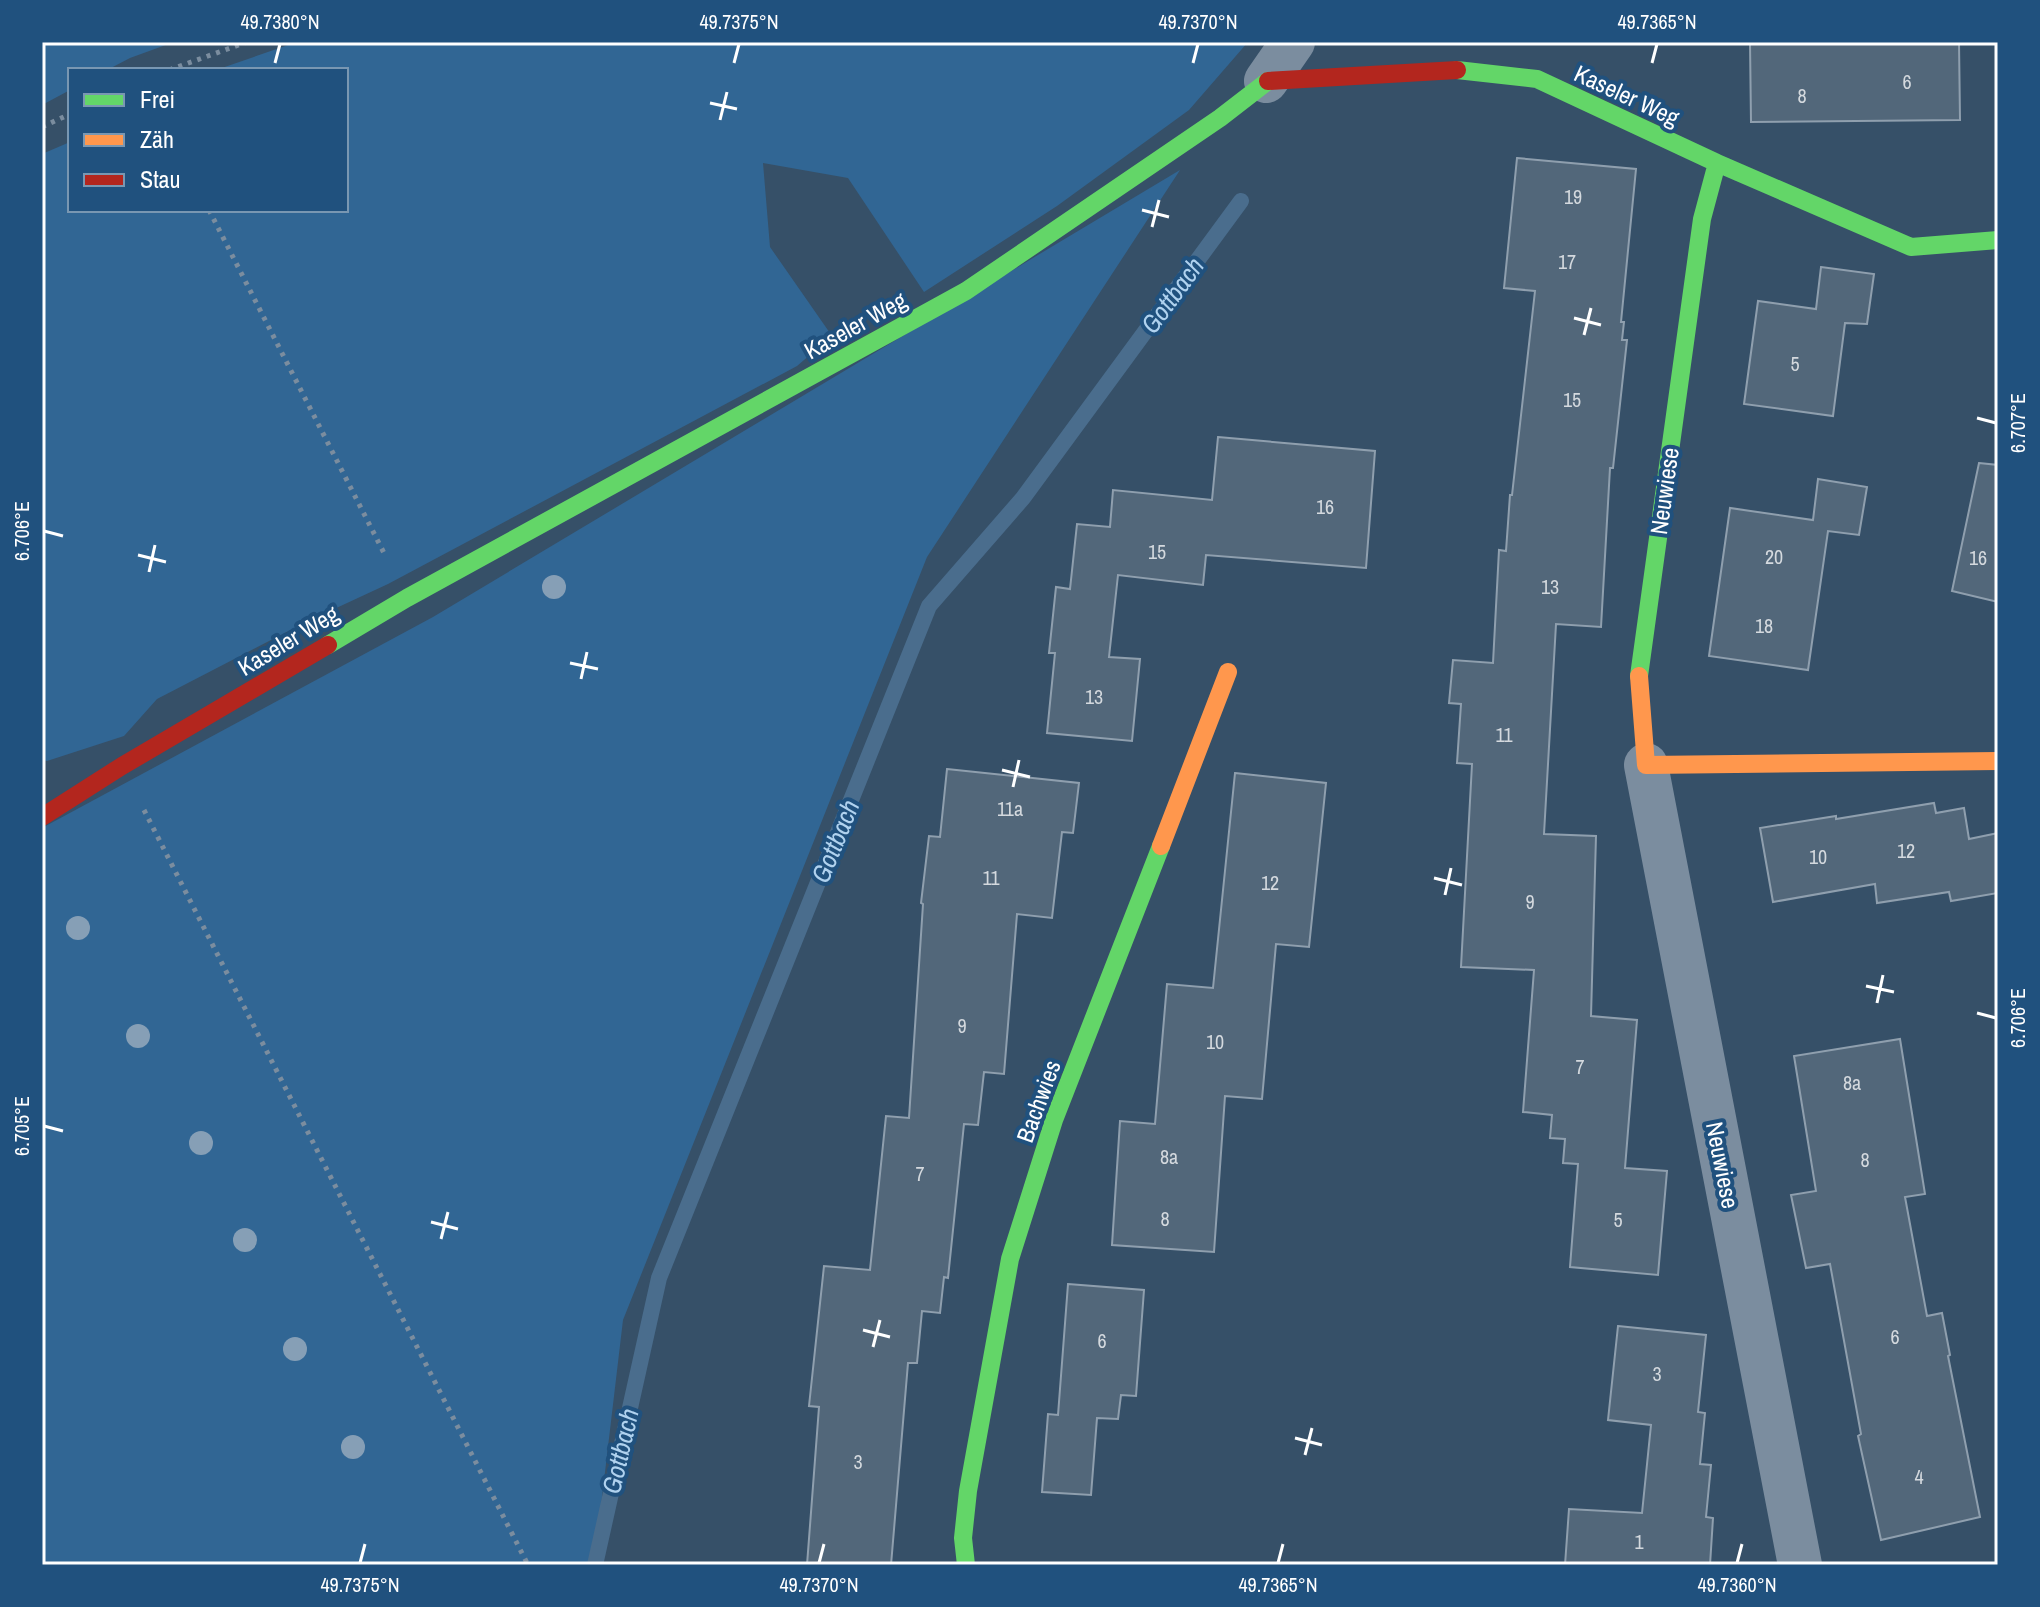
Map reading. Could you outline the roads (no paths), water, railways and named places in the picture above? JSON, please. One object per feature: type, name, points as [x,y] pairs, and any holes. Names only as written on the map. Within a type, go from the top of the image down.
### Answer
[{"type":"street","points":[[1266,81],[1293,42]]},
{"type":"street","name":"Kaseler Weg","points":[[42,817],[122,766],[407,598],[966,291],[1220,118],[1266,81],[1459,70],[1537,79],[1717,163],[1911,247],[1998,240]]},
{"type":"street","name":"Neuwiese","points":[[1717,163],[1702,219],[1638,683],[1646,765],[1800,1565]]},
{"type":"street","name":"Bachwies","points":[[966,1565],[963,1538],[968,1491],[1010,1259],[1054,1120],[1228,672]]},
{"type":"street","points":[[1646,765],[1998,761]]},
{"type":"waterway","name":"Gottbach","points":[[595,1565],[659,1278],[929,606],[1023,498],[1241,201]]}]
